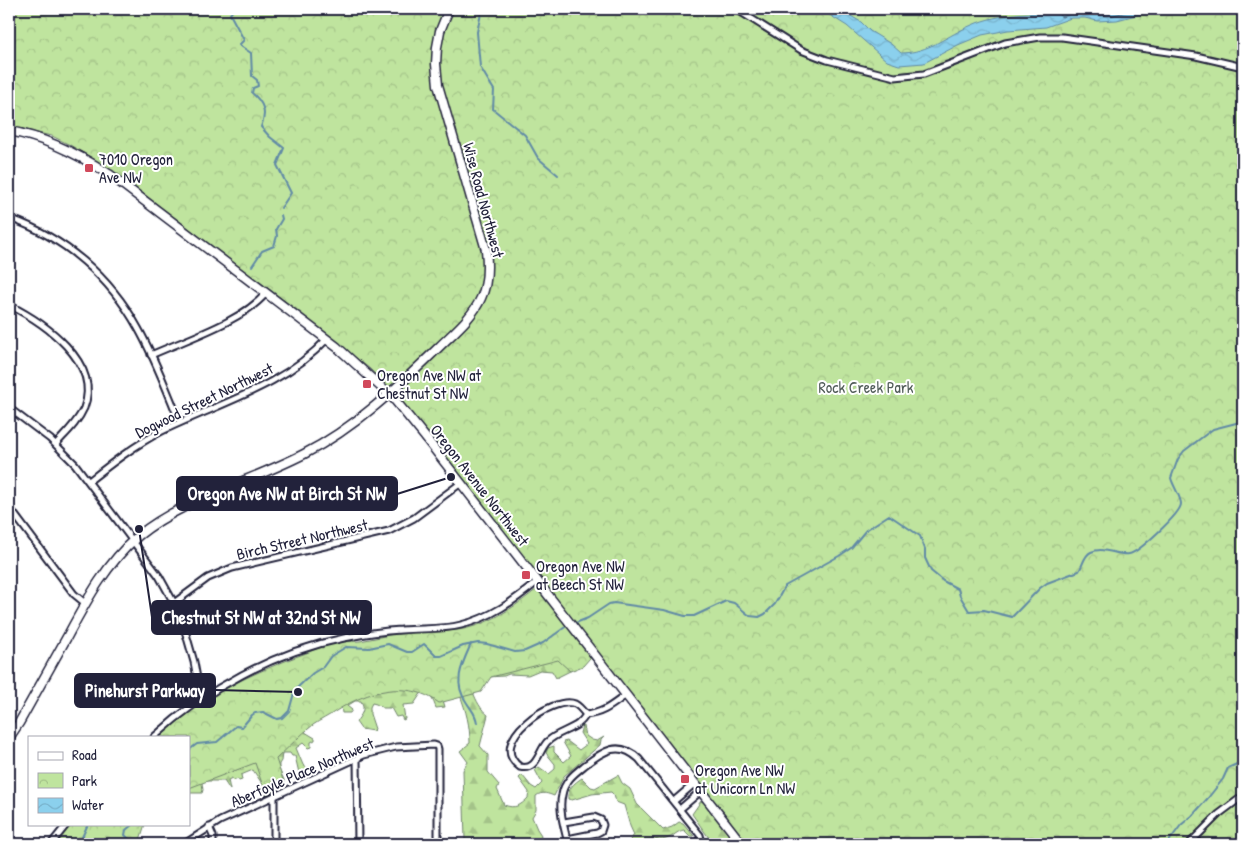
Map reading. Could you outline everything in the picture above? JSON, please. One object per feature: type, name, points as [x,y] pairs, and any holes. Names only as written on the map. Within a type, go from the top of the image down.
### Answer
[{"type":"street","name":"Wise Road Northwest","points":[[9,738],[85,603],[104,573],[133,541],[181,509],[312,450],[337,434],[389,395],[467,319],[480,300],[486,282],[487,262],[484,242],[442,105],[436,77],[438,43],[449,9]]},
{"type":"street","points":[[736,9],[802,50],[827,60],[895,77],[924,74],[986,49],[1024,39],[1062,37],[1196,56],[1243,67]]},
{"type":"street","name":"Oregon Avenue Northwest","points":[[9,130],[54,144],[94,165],[115,179],[328,339],[389,395],[412,420],[742,844]]},
{"type":"street","points":[[9,218],[50,237],[91,268],[110,287],[129,312],[151,355],[180,422]]},
{"type":"street","points":[[151,355],[231,320],[266,294]]},
{"type":"street","points":[[9,305],[35,319],[61,341],[79,362],[85,376],[87,392],[84,407],[75,423],[56,444]]},
{"type":"street","name":"Dogwood Street Northwest","points":[[89,481],[137,445],[180,422],[273,381],[301,363],[328,339]]},
{"type":"street","points":[[9,408],[56,444],[89,481],[159,576],[174,603],[190,648],[201,700]]},
{"type":"street","name":"Birch Street Northwest","points":[[174,603],[193,587],[208,578],[232,568],[389,531],[414,518],[461,483]]},
{"type":"street","points":[[9,507],[74,594],[85,603]]},
{"type":"street","points":[[155,736],[201,700],[248,672],[287,655],[319,644],[369,634],[454,627],[467,624],[494,612],[537,582]]},
{"type":"street","points":[[586,714],[577,705],[568,703],[546,710],[527,720],[519,728],[511,744],[510,753],[513,761],[522,768],[532,765],[550,740],[558,734],[577,724],[586,714],[600,712],[626,695]]},
{"type":"street","name":"Aberfoyle Place Northwest","points":[[184,844],[209,827],[357,758],[396,747],[418,745],[437,746],[438,844]]},
{"type":"street","points":[[564,822],[594,817],[601,820],[603,825],[601,831],[567,842],[564,822],[561,798],[567,782],[575,772],[599,754],[608,750],[620,749],[634,754],[674,801],[700,835],[702,839],[699,844]]},
{"type":"street","points":[[357,758],[358,844]]},
{"type":"street","points":[[674,801],[695,784]]},
{"type":"street","points":[[680,809],[701,791]]},
{"type":"street","points":[[274,796],[274,844]]},
{"type":"street","points":[[1189,844],[1219,814],[1243,796]]},
{"type":"street","points":[[51,844],[65,826]]},
{"type":"street","points":[[209,827],[213,836],[213,844]]},
{"type":"green space","name":"Rock Creek Park","points":[[9,9],[1243,9],[1243,844],[747,844],[723,811],[621,685],[590,658],[583,666],[570,671],[558,660],[491,677],[481,692],[439,703],[414,691],[387,690],[374,693],[348,704],[316,723],[276,759],[285,786],[266,795],[255,763],[190,788],[190,736],[157,736],[205,700],[241,680],[333,643],[360,641],[412,631],[452,631],[482,624],[504,612],[544,583],[424,430],[370,369],[290,305],[132,185],[95,160],[52,136],[9,127]]},
{"type":"green space","points":[[531,651],[582,665],[556,678],[552,671],[540,670],[528,675],[509,674],[488,677],[473,692],[479,705],[488,715],[480,746],[488,755],[488,772],[499,785],[497,789],[504,805],[517,806],[528,798],[529,792],[519,778],[522,775],[536,789],[542,783],[535,770],[539,767],[549,774],[555,769],[555,764],[546,753],[548,748],[554,746],[554,752],[564,762],[571,756],[563,742],[567,741],[579,750],[587,744],[580,733],[582,726],[584,726],[586,736],[592,740],[597,741],[604,737],[600,745],[564,776],[554,796],[543,793],[536,796],[536,810],[532,817],[541,835],[540,844],[470,844],[465,840],[463,770],[468,762],[460,751],[470,743],[470,736],[460,695],[443,700],[445,707],[436,708],[430,696],[422,692],[414,704],[403,705],[405,719],[403,720],[401,716],[396,717],[391,708],[383,708],[372,703],[370,714],[375,729],[373,731],[361,729],[356,722],[363,710],[361,701],[355,701],[347,706],[352,710],[350,713],[342,713],[341,706],[325,712],[305,732],[315,738],[311,742],[311,747],[308,748],[303,743],[296,748],[303,765],[308,769],[307,775],[303,776],[299,773],[295,756],[292,756],[290,753],[282,753],[279,767],[285,784],[277,790],[262,789],[261,782],[253,770],[241,775],[242,780],[233,781],[232,778],[228,780],[230,790],[224,781],[205,781],[202,783],[202,793],[190,793],[190,752],[291,714]]},
{"type":"green space","points":[[618,775],[622,783],[630,789],[637,804],[663,830],[679,822],[683,823],[694,836],[690,836],[684,830],[666,839],[652,839],[643,844],[627,844],[634,835],[624,805],[616,802],[611,792],[592,794],[572,800],[568,799],[572,787],[582,778],[591,787],[595,788]]},
{"type":"green space","points":[[701,801],[706,804],[737,844],[708,844],[709,838],[692,814]]},
{"type":"green space","points":[[70,826],[144,826],[140,844],[56,844]]},
{"type":"water","points":[[820,9],[839,9],[861,22],[870,31],[891,44],[901,53],[929,47],[963,29],[988,19],[1022,13],[1050,12],[1062,9],[1159,9],[1117,20],[1097,21],[1085,18],[1071,18],[1046,27],[1008,30],[982,35],[924,63],[899,65],[887,61],[847,26]]},
{"type":"waterway","points":[[234,9],[230,14],[244,40],[239,45],[251,53],[252,76],[257,80],[258,86],[253,88],[252,93],[262,104],[264,113],[261,127],[284,148],[277,165],[291,193],[281,208]]},
{"type":"waterway","points":[[482,9],[477,32],[480,67],[494,90],[493,109],[525,135],[538,158],[558,175]]},
{"type":"waterway","points":[[252,266],[262,251],[274,246],[277,236],[276,229],[282,219],[281,215]]},
{"type":"waterway","points":[[573,624],[614,603],[694,616],[726,601],[734,603],[750,616],[759,617],[775,604],[785,586],[851,548],[866,530],[889,515],[920,536],[925,549],[925,558],[931,571],[943,581],[958,589],[969,611],[984,610],[1012,617],[1047,583],[1079,571],[1089,553],[1101,550],[1129,554],[1141,547],[1167,524],[1179,509],[1181,504],[1180,498],[1171,478],[1178,459],[1184,451],[1213,429],[1240,422],[1243,425]]},
{"type":"waterway","points":[[190,749],[197,744],[217,742],[236,726],[242,727],[255,713],[263,712],[277,719],[282,718],[289,711],[294,693],[298,687],[313,673],[323,667],[331,656],[346,647],[369,648],[388,644],[407,652],[412,652],[424,644],[436,656],[441,656],[463,646],[478,643],[515,652],[525,651],[543,643],[568,625]]},
{"type":"waterway","points":[[471,644],[462,666],[459,681],[462,696],[475,715],[477,723]]},
{"type":"waterway","points":[[1167,844],[1181,825],[1208,798],[1223,779],[1228,768],[1239,763],[1243,764]]},
{"type":"waterway","points":[[79,844],[87,826]]},
{"type":"waterway","points":[[129,844],[129,839],[125,835],[126,830],[131,826]]},
{"type":"place","name":"7010 Oregon Ave NW","points":[[89,168]]},
{"type":"place","name":"Oregon Ave NW at Chestnut St NW","points":[[367,384]]},
{"type":"place","name":"Oregon Ave NW at Birch St NW","points":[[451,477]]},
{"type":"place","name":"Chestnut St NW at 32nd St NW","points":[[139,529]]},
{"type":"place","name":"Oregon Ave NW at Beech St NW","points":[[526,575]]},
{"type":"place","name":"Pinehurst Parkway","points":[[298,692]]},
{"type":"place","name":"Oregon Ave NW at Unicorn Ln NW","points":[[685,779]]}]
